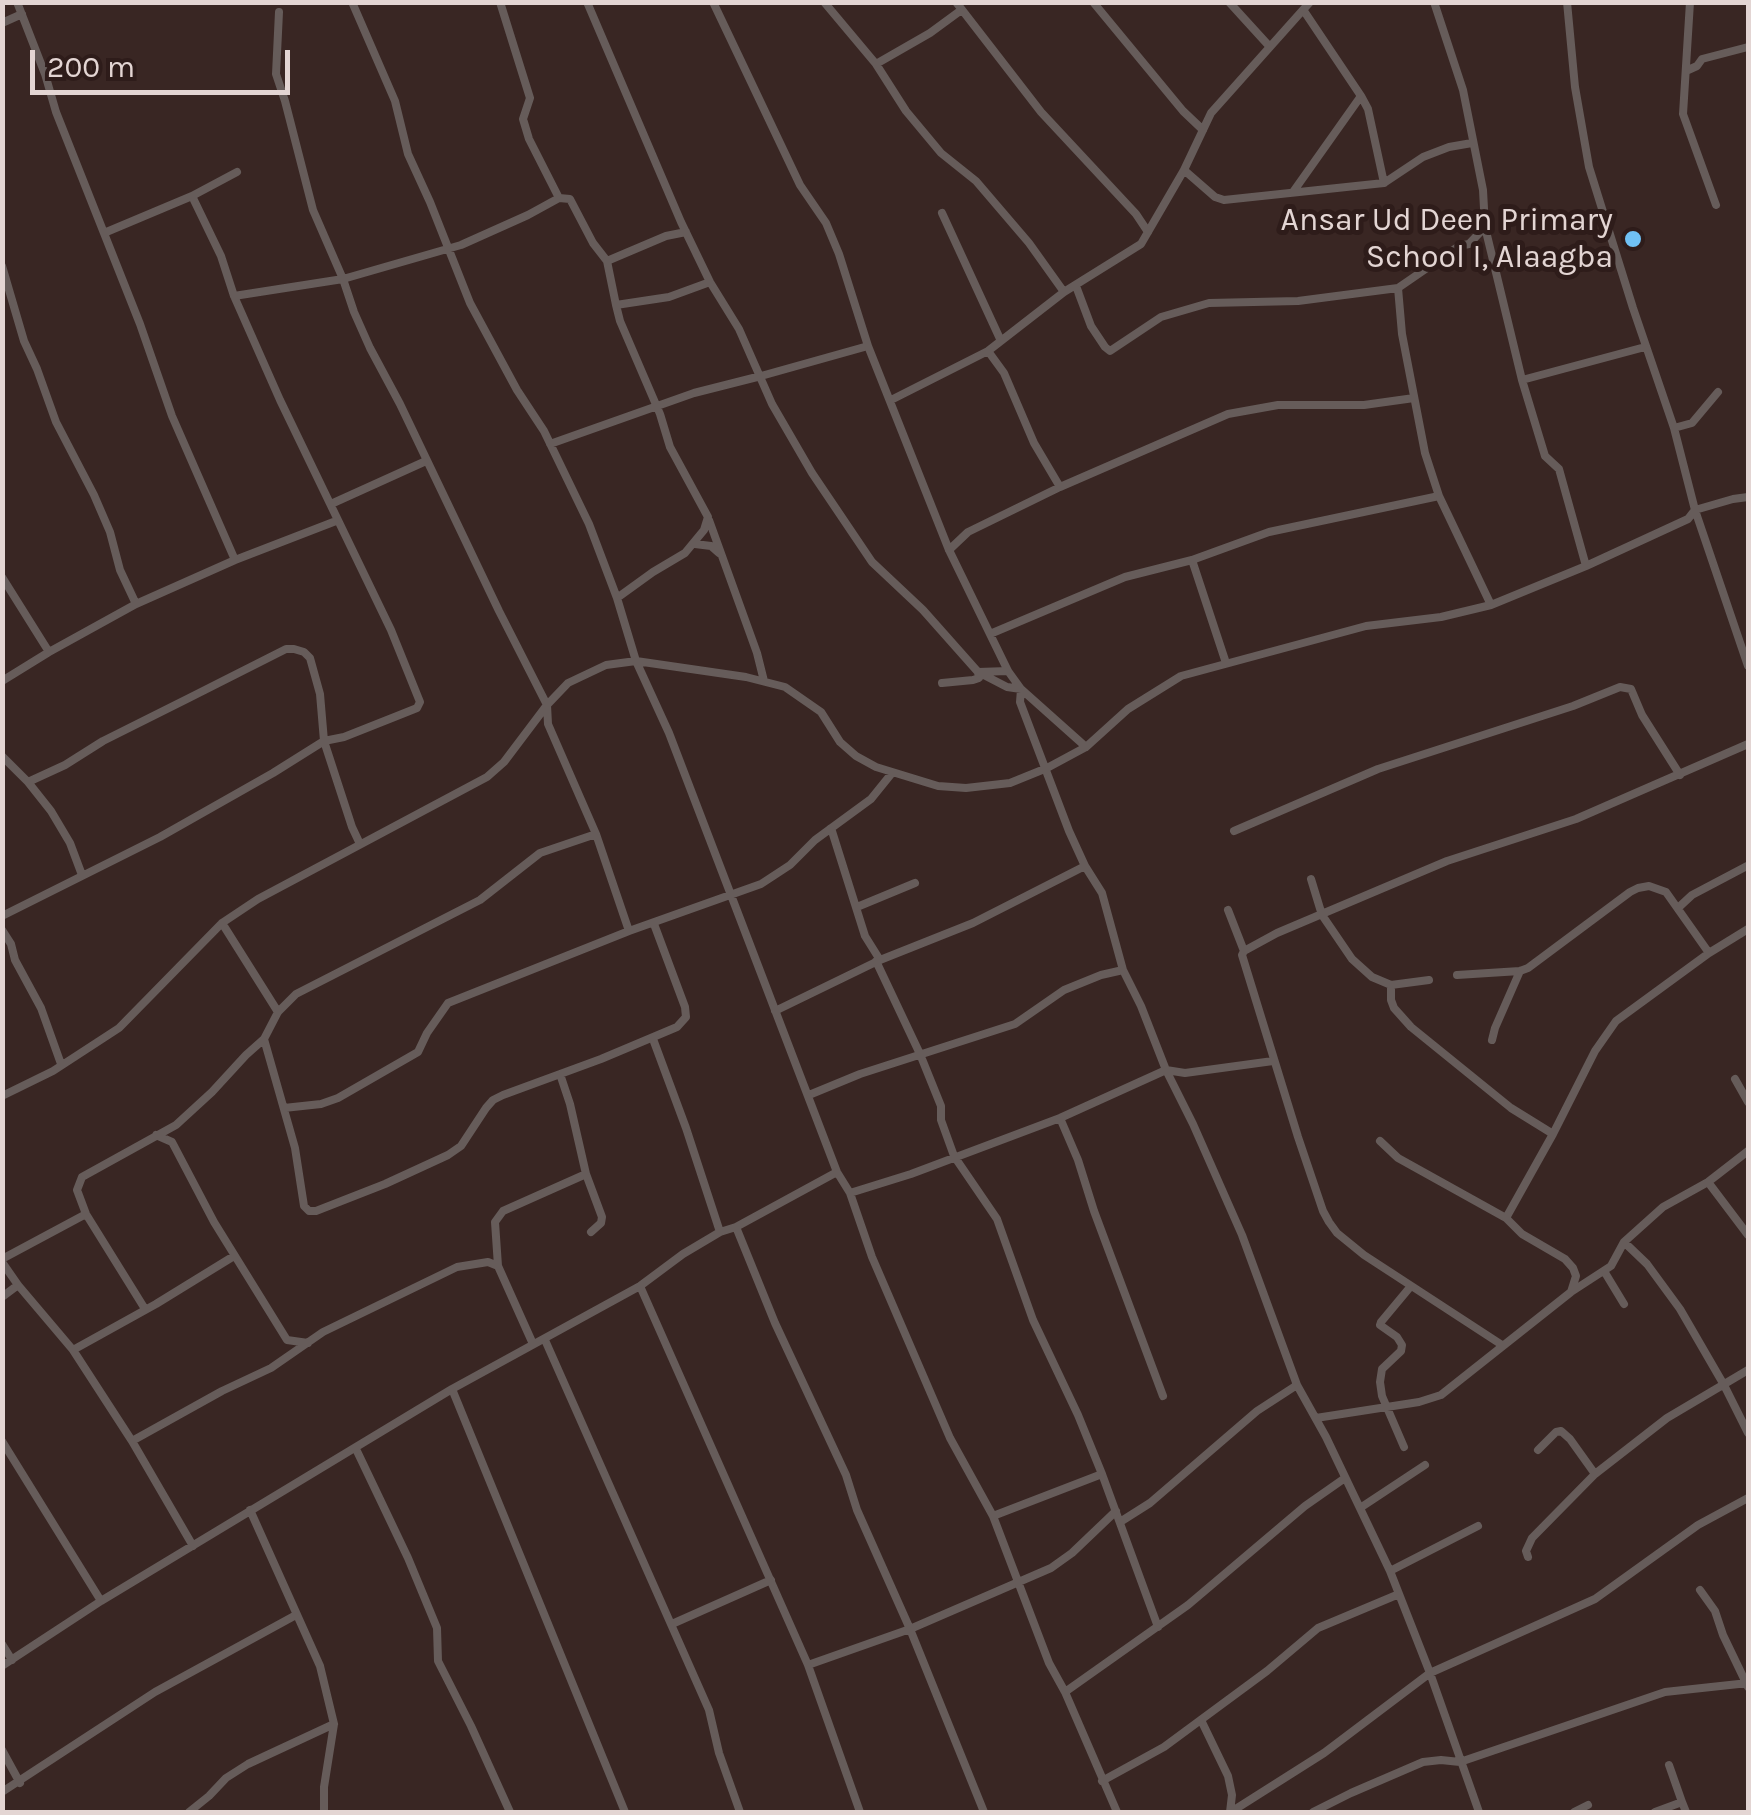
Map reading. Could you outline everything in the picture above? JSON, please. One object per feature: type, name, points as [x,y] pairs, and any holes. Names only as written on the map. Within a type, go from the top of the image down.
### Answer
[{"type":"street","points":[[17,2],[172,416],[235,560]]},
{"type":"street","points":[[352,2],[394,101],[408,154],[470,304],[550,444],[588,524],[636,660],[669,733],[837,1172],[850,1193],[872,1257],[942,1420],[993,1516],[1049,1663],[1117,1812]]},
{"type":"street","points":[[500,2],[530,98],[522,119],[559,198]]},
{"type":"street","points":[[587,2],[686,232],[739,329],[772,404],[812,474],[872,562],[923,610],[978,672],[1007,687],[1021,689]]},
{"type":"street","points":[[713,2],[800,185],[826,223],[868,346],[950,550],[1008,671],[1021,689],[1086,746]]},
{"type":"street","points":[[824,2],[876,64],[906,111],[940,152],[976,181],[1030,243],[1064,292]]},
{"type":"street","points":[[1093,2],[1202,130]]},
{"type":"street","points":[[1229,2],[1270,46]]},
{"type":"street","points":[[891,400],[988,351],[1064,292],[1141,244],[1222,99],[1310,2]]},
{"type":"street","points":[[1434,2],[1463,90],[1483,190],[1485,227],[1522,380],[1545,456],[1559,469],[1586,566]]},
{"type":"street","points":[[1567,2],[1589,167],[1674,428],[1695,510],[1748,666]]},
{"type":"street","points":[[1690,2],[1683,114],[1716,205]]},
{"type":"street","points":[[876,64],[930,32],[958,7],[1042,112],[1148,232]]},
{"type":"street","points":[[1304,11],[1368,108],[1384,183]]},
{"type":"street","points":[[278,12],[276,74],[313,210],[370,348],[547,704],[548,724],[596,834],[629,932]]},
{"type":"street","points":[[2,23],[22,14]]},
{"type":"street","points":[[1687,53],[1702,59],[1748,47]]},
{"type":"street","points":[[1686,71],[1702,59]]},
{"type":"street","points":[[1293,192],[1362,96]]},
{"type":"street","points":[[1184,170],[1215,198],[1224,200],[1384,183],[1422,157],[1472,144]]},
{"type":"street","points":[[104,233],[192,196],[237,172]]},
{"type":"street","points":[[2,916],[160,838],[324,741],[417,708],[420,702],[390,630],[280,400],[192,196]]},
{"type":"street","points":[[234,296],[343,278],[448,248],[528,216],[559,198],[570,199],[607,261],[620,321],[670,447],[708,518],[764,681]]},
{"type":"street","points":[[942,213],[1001,340]]},
{"type":"street","points":[[1076,286],[1091,326],[1110,351],[1160,317],[1209,303],[1298,300],[1398,288],[1458,246],[1469,244],[1485,227]]},
{"type":"street","points":[[607,261],[666,236],[686,232]]},
{"type":"street","points":[[2,266],[24,341],[56,422],[94,495],[136,604]]},
{"type":"street","points":[[616,305],[668,298],[710,282]]},
{"type":"street","points":[[1398,288],[1402,334],[1425,453],[1439,496],[1490,606]]},
{"type":"street","points":[[550,444],[694,393],[868,346]]},
{"type":"street","points":[[1522,380],[1646,346]]},
{"type":"street","points":[[988,351],[1004,373],[1034,443],[1060,487]]},
{"type":"street","points":[[1674,428],[1692,423],[1718,392]]},
{"type":"street","points":[[950,550],[968,532],[1228,414],[1278,405],[1364,405],[1414,398]]},
{"type":"street","points":[[331,504],[426,461]]},
{"type":"street","points":[[990,634],[1125,578],[1192,560],[1268,532],[1439,496]]},
{"type":"street","points":[[2,1096],[54,1071],[120,1028],[222,924],[258,899],[487,777],[504,762],[547,704],[568,683],[606,665],[636,660],[785,687],[821,712],[840,742],[856,756],[892,773],[938,786],[966,788],[1010,783],[1086,746],[1128,709],[1180,676],[1366,626],[1441,618],[1490,606],[1586,566],[1688,518],[1695,510],[1748,497]]},
{"type":"street","points":[[617,598],[694,544],[708,518]]},
{"type":"street","points":[[2,681],[136,604],[336,521]]},
{"type":"street","points":[[694,544],[710,546],[722,556]]},
{"type":"street","points":[[1192,560],[1226,663]]},
{"type":"street","points":[[2,577],[49,652]]},
{"type":"street","points":[[28,782],[66,766],[102,741],[286,649],[294,649],[310,658],[320,694],[324,741],[360,844]]},
{"type":"street","points":[[978,672],[1008,671]]},
{"type":"street","points":[[942,682],[973,680],[978,678],[978,672]]},
{"type":"street","points":[[1234,831],[1378,770],[1623,687],[1631,689],[1642,715],[1680,776]]},
{"type":"street","points":[[1021,689],[1020,702],[1069,831],[1102,893],[1123,970],[1242,1235],[1297,1384],[1390,1571],[1479,1812]]},
{"type":"street","points":[[1244,950],[1447,861],[1576,819],[1748,744]]},
{"type":"street","points":[[2,756],[28,782],[62,829],[82,876]]},
{"type":"street","points":[[284,1108],[338,1098],[418,1052],[448,1003],[761,884],[871,799],[892,773]]},
{"type":"street","points":[[831,828],[865,936],[864,967]]},
{"type":"street","points":[[145,1308],[86,1214],[76,1190],[82,1177],[176,1124],[264,1039],[278,1012],[296,994],[480,900],[540,853],[596,834]]},
{"type":"street","points":[[775,1010],[878,960],[973,923],[1085,866]]},
{"type":"street","points":[[1678,908],[1692,895],[1747,866]]},
{"type":"street","points":[[1311,880],[1322,915],[1352,959],[1372,977],[1391,985],[1429,980]]},
{"type":"street","points":[[858,908],[915,882]]},
{"type":"street","points":[[1457,975],[1528,968],[1638,888],[1650,886],[1666,892],[1709,952]]},
{"type":"street","points":[[1228,910],[1244,950],[1243,964],[1273,1060],[1329,1222],[1348,1242],[1502,1345]]},
{"type":"street","points":[[222,924],[278,1012]]},
{"type":"street","points":[[264,1039],[295,1148],[304,1206],[316,1212],[448,1155],[469,1136],[493,1100],[678,1027],[686,1017],[684,1007],[654,924]]},
{"type":"street","points":[[2,930],[41,1008],[61,1064]]},
{"type":"street","points":[[1506,1218],[1594,1050],[1616,1021],[1709,952],[1748,930]]},
{"type":"street","points":[[865,936],[920,1054],[954,1156],[997,1220],[1032,1320],[1078,1414],[1158,1627]]},
{"type":"street","points":[[810,1095],[860,1074],[1015,1024],[1064,990],[1123,970]]},
{"type":"street","points":[[1492,1040],[1520,971]]},
{"type":"street","points":[[1391,985],[1394,1008],[1411,1027],[1511,1108],[1553,1134]]},
{"type":"street","points":[[653,1039],[720,1232]]},
{"type":"street","points":[[850,1193],[1060,1118],[1166,1070],[1185,1073],[1273,1060]]},
{"type":"street","points":[[560,1074],[586,1174],[602,1217],[590,1232]]},
{"type":"street","points":[[1735,1079],[1748,1102]]},
{"type":"street","points":[[1060,1118],[1163,1396]]},
{"type":"street","points":[[172,1142],[176,1124]]},
{"type":"street","points":[[156,1135],[172,1142],[234,1256],[287,1340],[287,1357]]},
{"type":"street","points":[[1380,1140],[1398,1158],[1506,1218],[1522,1234],[1565,1259],[1589,1281]]},
{"type":"street","points":[[1316,1418],[1420,1402],[1442,1394],[1571,1292],[1611,1266],[1624,1242],[1664,1207],[1708,1182],[1748,1151]]},
{"type":"street","points":[[2,1666],[250,1510],[452,1390],[640,1286],[720,1232],[837,1172]]},
{"type":"street","points":[[534,1344],[498,1266],[495,1222],[503,1212],[586,1174]]},
{"type":"street","points":[[1708,1182],[1748,1235]]},
{"type":"street","points":[[86,1214],[2,1260],[18,1285],[74,1350],[194,1546]]},
{"type":"street","points":[[736,1227],[775,1323],[846,1475],[857,1510],[984,1812]]},
{"type":"street","points":[[1624,1242],[1648,1264],[1680,1309],[1748,1434]]},
{"type":"street","points":[[74,1350],[234,1256]]},
{"type":"street","points":[[132,1441],[287,1357],[323,1332],[457,1267],[488,1262],[498,1266]]},
{"type":"street","points":[[1571,1292],[1576,1276],[1573,1268]]},
{"type":"street","points":[[1604,1271],[1624,1304]]},
{"type":"street","points":[[2,1296],[18,1285]]},
{"type":"street","points":[[640,1286],[808,1665],[860,1812]]},
{"type":"street","points":[[1404,1447],[1380,1382],[1382,1368],[1402,1348],[1397,1337],[1380,1322],[1412,1286]]},
{"type":"street","points":[[287,1340],[308,1343]]},
{"type":"street","points":[[545,1340],[709,1710],[718,1753],[740,1812]]},
{"type":"street","points":[[1528,1557],[1526,1551],[1532,1538],[1595,1474],[1667,1418],[1748,1370]]},
{"type":"street","points":[[1120,1522],[1150,1503],[1257,1411],[1297,1384]]},
{"type":"street","points":[[452,1390],[626,1812]]},
{"type":"street","points":[[1538,1450],[1561,1431],[1595,1474]]},
{"type":"street","points":[[2,1442],[102,1601]]},
{"type":"street","points":[[356,1449],[437,1628],[438,1661],[510,1812]]},
{"type":"street","points":[[1360,1508],[1425,1465]]},
{"type":"street","points":[[993,1516],[1102,1474]]},
{"type":"street","points":[[1065,1692],[1188,1606],[1305,1506],[1345,1478]]},
{"type":"street","points":[[1231,1812],[1324,1753],[1430,1673],[1595,1599],[1698,1525],[1748,1498]]},
{"type":"street","points":[[250,1510],[320,1666],[334,1724],[324,1812]]},
{"type":"street","points":[[808,1665],[910,1629],[1050,1568],[1116,1512]]},
{"type":"street","points":[[1390,1571],[1478,1526]]},
{"type":"street","points":[[672,1624],[770,1580]]},
{"type":"street","points":[[1313,1812],[1423,1762],[1460,1762],[1666,1692],[1748,1684],[1715,1611],[1700,1590]]},
{"type":"street","points":[[1102,1781],[1164,1747],[1318,1628],[1398,1594]]},
{"type":"street","points":[[2,1792],[155,1692],[296,1615]]},
{"type":"street","points":[[2,1644],[12,1660]]},
{"type":"street","points":[[1201,1720],[1228,1776],[1231,1812]]},
{"type":"street","points":[[190,1812],[226,1778],[248,1764],[334,1724]]},
{"type":"street","points":[[2,1750],[20,1782]]},
{"type":"street","points":[[1670,1766],[1686,1812]]},
{"type":"street","points":[[1655,1812],[1682,1802]]},
{"type":"street","points":[[1574,1812],[1588,1805]]},
{"type":"place","name":"Ansar Ud Deen Primary School I, Alaagba","points":[[1633,239]]}]
